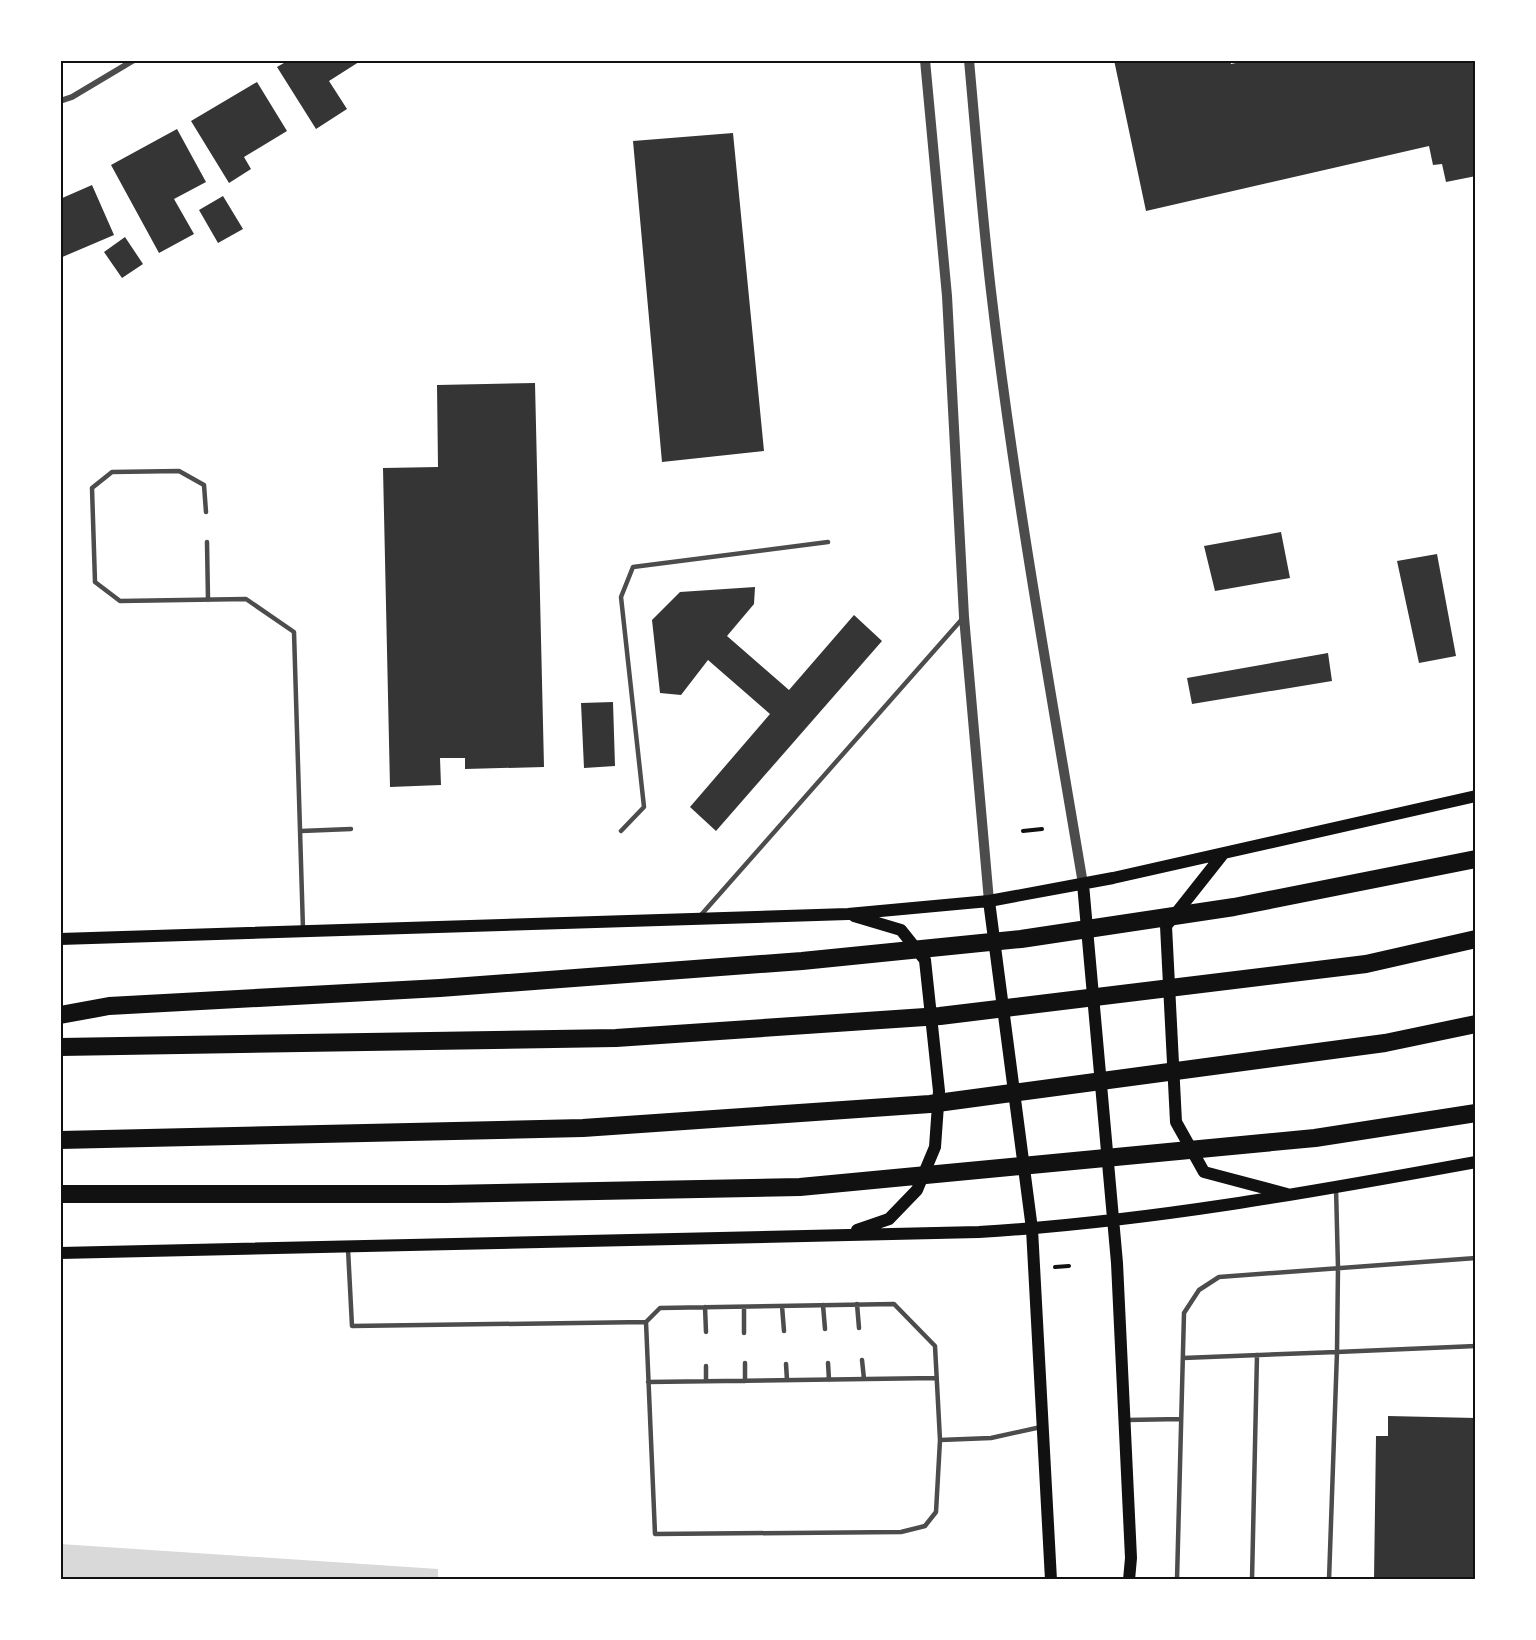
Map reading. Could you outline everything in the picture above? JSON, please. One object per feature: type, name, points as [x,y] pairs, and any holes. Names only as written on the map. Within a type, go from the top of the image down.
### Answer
[{"type":"highway","points":[[60,1015],[109,1006],[440,988],[802,961],[1021,939],[1234,907],[1476,859]]},
{"type":"highway","points":[[60,1047],[616,1038],[940,1016],[1366,964],[1476,939]]},
{"type":"highway","points":[[60,1140],[583,1128],[930,1104],[1385,1043],[1476,1024]]},
{"type":"highway","points":[[60,1194],[446,1194],[800,1187],[1315,1138],[1476,1113]]},
{"type":"main road","points":[[60,939],[848,914],[989,901],[1083,884],[1223,854],[1476,796]]},
{"type":"main road","points":[[1223,854],[1166,926],[1176,1122],[1204,1172],[1294,1196]]},
{"type":"main road","points":[[1083,884],[1113,1220],[1131,1558],[1129,1580]]},
{"type":"main road","points":[[989,901],[1032,1229],[1051,1580]]},
{"type":"main road","points":[[844,1234],[889,1219],[917,1190],[935,1147],[939,1091],[925,960],[901,930],[848,914]]},
{"type":"main road","points":[[60,1252],[1032,1229],[1294,1196],[1476,1162]]},
{"type":"street","points":[[60,101],[72,97],[134,60]]},
{"type":"street","points":[[925,60],[948,317],[964,617],[989,901]]},
{"type":"street","points":[[969,60],[990,290],[1000,365],[1083,884]]},
{"type":"lane","points":[[206,512],[204,485],[179,471],[112,472],[92,488],[95,582],[120,601],[246,598],[294,632],[303,932]]},
{"type":"lane","points":[[207,542],[208,600]]},
{"type":"lane","points":[[621,831],[644,807],[621,597],[633,567],[828,542]]},
{"type":"lane","points":[[697,920],[964,617]]},
{"type":"lane","points":[[301,831],[351,829]]},
{"type":"lane","points":[[1329,1580],[1337,1352],[1336,1188]]},
{"type":"lane","points":[[348,1246],[352,1326],[646,1322],[660,1308],[894,1304],[935,1346],[940,1440],[936,1512],[925,1526],[901,1532],[655,1534],[646,1322]]},
{"type":"lane","points":[[1177,1580],[1184,1313],[1199,1290],[1219,1277],[1476,1258]]},
{"type":"lane","points":[[857,1304],[859,1328]]},
{"type":"lane","points":[[823,1305],[825,1329]]},
{"type":"lane","points":[[782,1306],[783,1331]]},
{"type":"lane","points":[[705,1307],[706,1332]]},
{"type":"lane","points":[[744,1307],[744,1333]]},
{"type":"lane","points":[[1183,1358],[1476,1346]]},
{"type":"lane","points":[[1252,1580],[1257,1355]]},
{"type":"lane","points":[[862,1360],[864,1379]]},
{"type":"lane","points":[[745,1363],[745,1381]]},
{"type":"lane","points":[[828,1363],[829,1380]]},
{"type":"lane","points":[[786,1364],[787,1380]]},
{"type":"lane","points":[[706,1366],[706,1381]]},
{"type":"lane","points":[[648,1382],[936,1378]]},
{"type":"lane","points":[[1124,1419],[1181,1419]]},
{"type":"lane","points":[[940,1440],[991,1438],[1043,1426]]},
{"type":"path","points":[[1023,831],[1042,829]]},
{"type":"path","points":[[1052,1268],[1069,1266]]},
{"type":"shaded area","points":[[60,1544],[438,1569],[438,1580],[60,1580]]},
{"type":"building","points":[[289,60],[362,60],[329,81],[347,109],[316,129],[277,67]]},
{"type":"building","points":[[1114,60],[1230,60],[1231,64],[1250,60],[1476,60],[1476,176],[1446,182],[1442,164],[1433,165],[1429,146],[1146,211]]},
{"type":"building","points":[[257,82],[287,131],[244,157],[251,169],[229,183],[191,121]]},
{"type":"building","points":[[177,129],[206,182],[174,199],[194,234],[159,253],[111,165]]},
{"type":"building","points":[[733,133],[764,451],[662,462],[633,141]]},
{"type":"building","points":[[92,185],[114,235],[60,258],[60,199]]},
{"type":"building","points":[[223,196],[243,229],[218,243],[199,210]]},
{"type":"building","points":[[125,237],[143,264],[122,278],[104,252]]},
{"type":"building","points":[[535,383],[544,767],[465,769],[465,758],[440,758],[441,785],[390,787],[383,468],[438,467],[437,385]]},
{"type":"building","points":[[1281,532],[1290,578],[1215,591],[1204,546]]},
{"type":"building","points":[[1437,554],[1456,656],[1419,663],[1397,561]]},
{"type":"building","points":[[755,587],[754,604],[727,636],[789,690],[854,615],[882,641],[716,831],[690,807],[770,714],[708,660],[681,695],[660,693],[652,620],[680,592]]},
{"type":"building","points":[[1328,653],[1332,681],[1192,704],[1187,678]]},
{"type":"building","points":[[613,702],[615,766],[584,768],[581,703]]},
{"type":"building","points":[[1388,1416],[1476,1418],[1476,1580],[1374,1580],[1376,1436],[1388,1436]]}]
